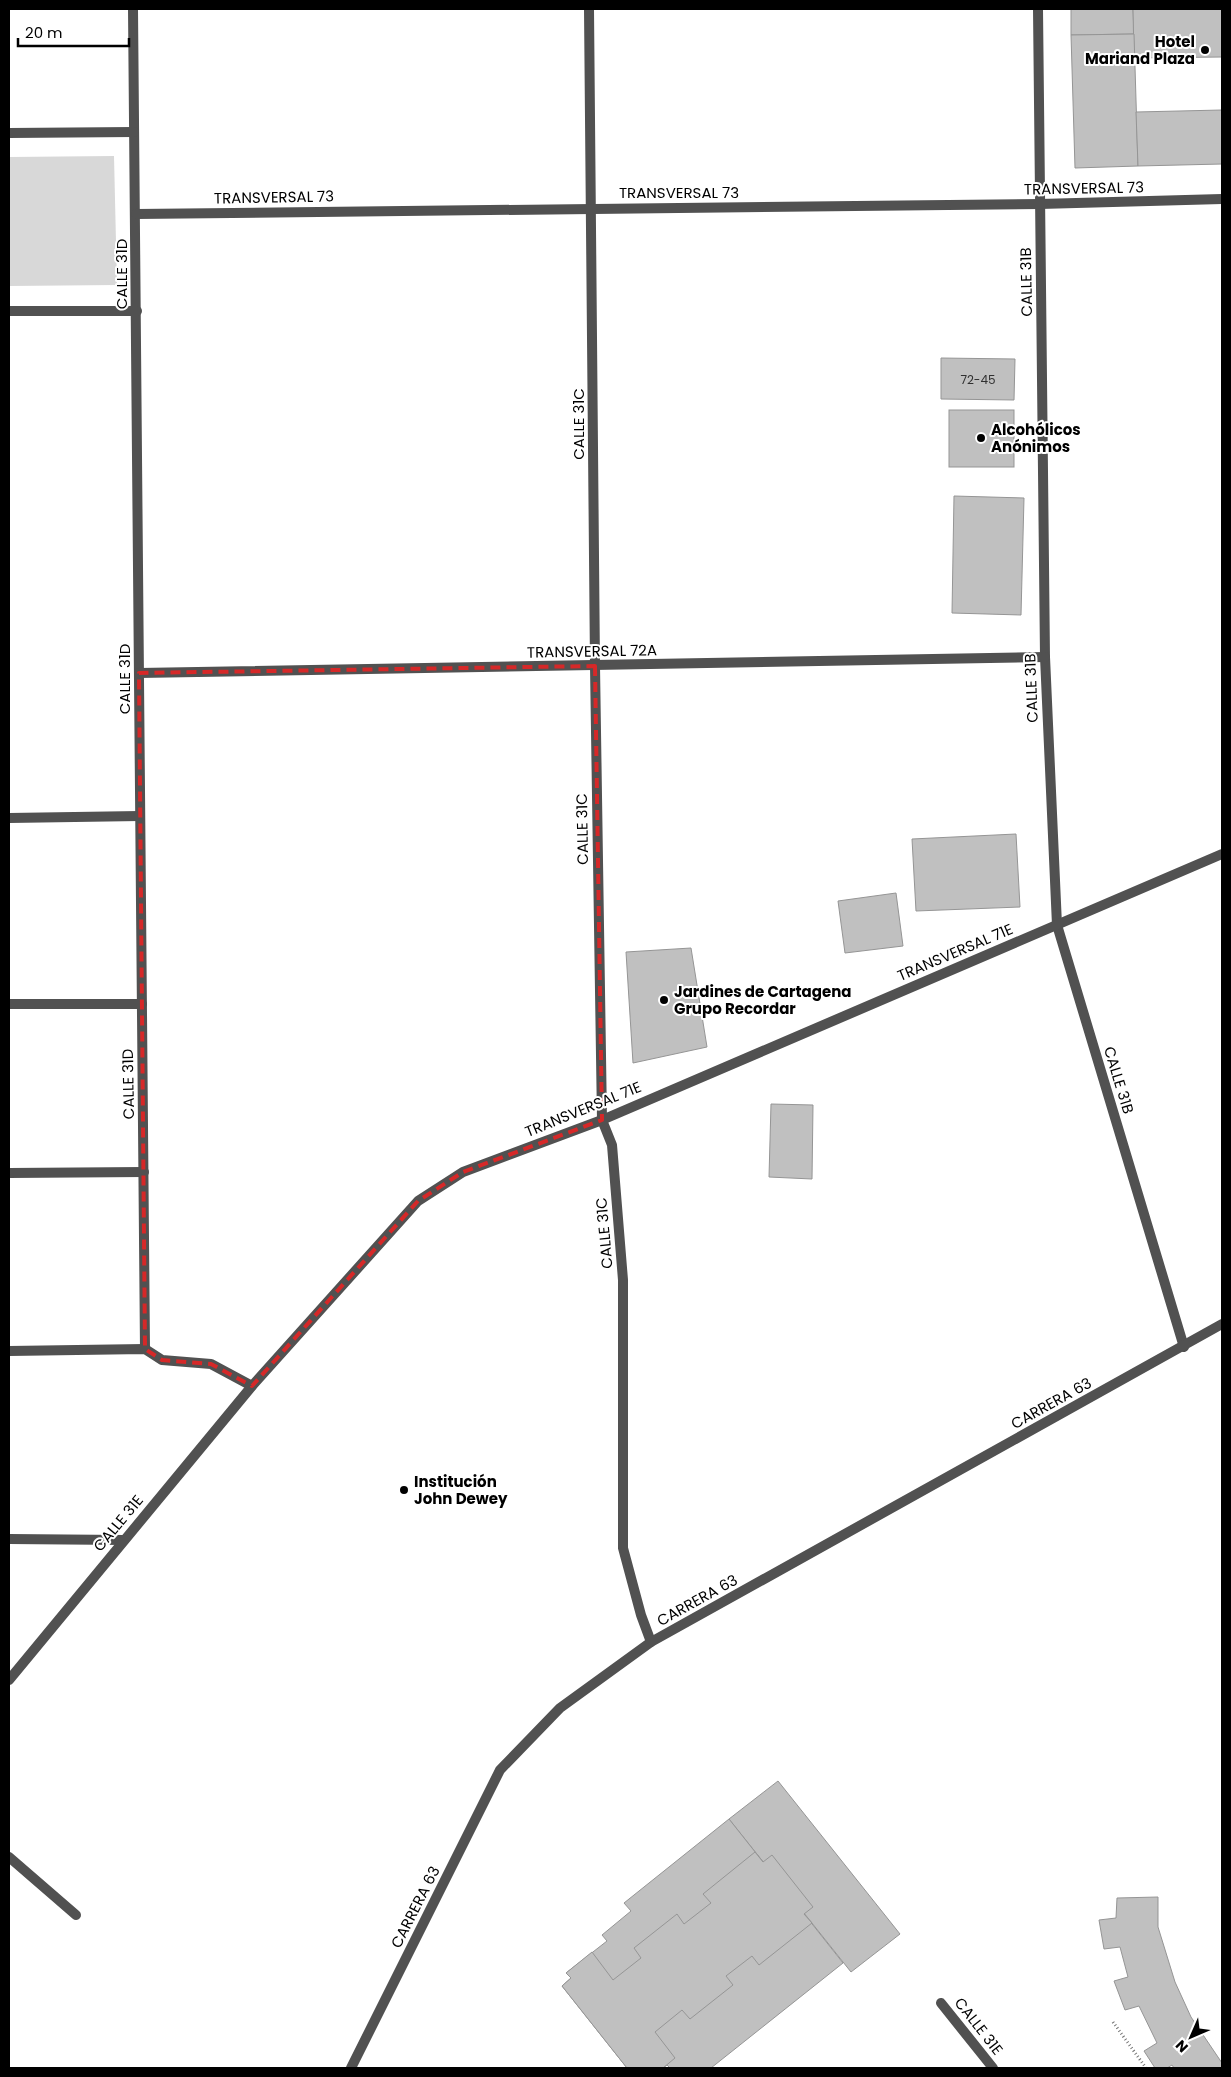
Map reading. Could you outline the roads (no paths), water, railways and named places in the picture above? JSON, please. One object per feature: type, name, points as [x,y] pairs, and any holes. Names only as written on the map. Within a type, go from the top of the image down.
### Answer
[{"type":"street","name":"CALLE 31D","points":[[134,9],[145,1349]]},
{"type":"street","name":"CALLE 31C","points":[[589,9],[595,666],[602,1120],[612,1145],[623,1280],[623,1548],[641,1615],[651,1642]]},
{"type":"street","name":"CALLE 31B","points":[[1038,9],[1045,657],[1057,925],[1184,1347]]},
{"type":"street","points":[[9,133],[134,132]]},
{"type":"street","name":"TRANSVERSAL 73","points":[[136,214],[591,207],[1040,204],[1222,199]]},
{"type":"street","points":[[9,311],[137,311]]},
{"type":"street","name":"TRANSVERSAL 72A","points":[[139,673],[1045,657]]},
{"type":"street","points":[[9,818],[140,816]]},
{"type":"street","name":"TRANSVERSAL 71E","points":[[252,1386],[418,1201],[463,1172],[602,1120],[1222,854]]},
{"type":"street","points":[[9,1004],[142,1004]]},
{"type":"street","points":[[9,1174],[144,1172]]},
{"type":"street","name":"CARRERA 63","points":[[351,2068],[500,1770],[560,1708],[651,1642],[1184,1347],[1222,1324]]},
{"type":"street","points":[[9,1351],[145,1349],[162,1360],[212,1364],[252,1386]]},
{"type":"street","name":"CALLE 31E","points":[[9,1680],[252,1386]]},
{"type":"street","points":[[9,1539],[124,1540]]},
{"type":"street","points":[[9,1857],[76,1915]]},
{"type":"street","name":"CALLE 31E","points":[[941,2003],[993,2068]]},
{"type":"place","name":"Hotel Mariand Plaza","points":[[1205,50]]},
{"type":"place","name":"Alcohólicos Anónimos","points":[[981,438]]},
{"type":"place","name":"Jardines de Cartagena Grupo Recordar","points":[[664,1000]]},
{"type":"place","name":"Institución John Dewey","points":[[404,1490]]}]
